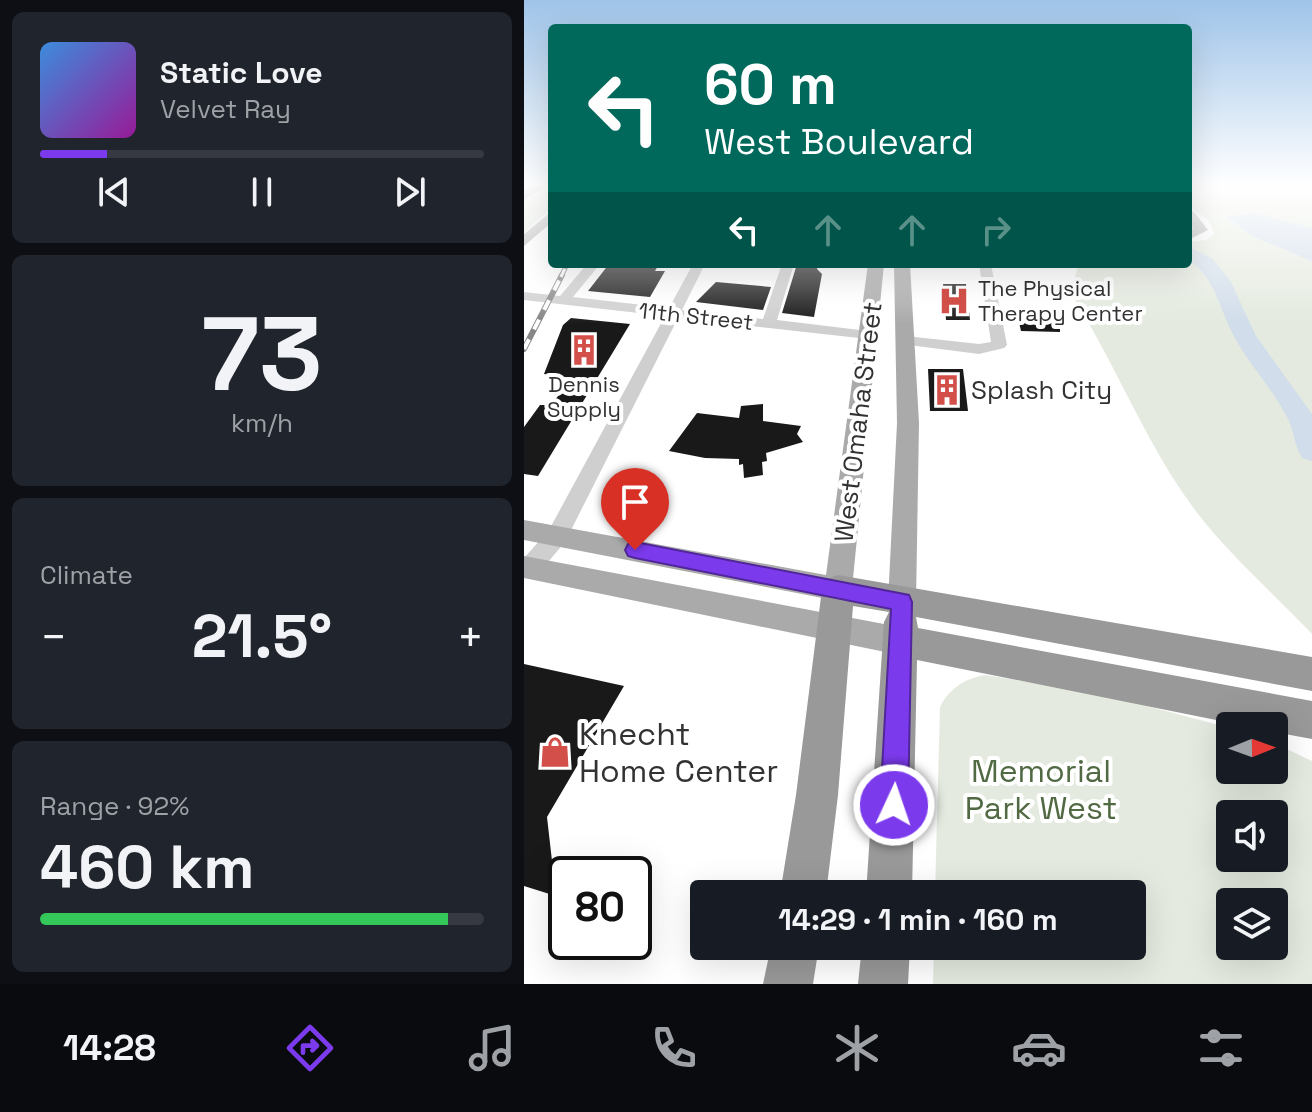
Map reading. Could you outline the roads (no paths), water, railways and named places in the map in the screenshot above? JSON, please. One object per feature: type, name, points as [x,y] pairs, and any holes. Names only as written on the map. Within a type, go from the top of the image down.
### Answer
[{"type":"highway","points":[[805,880],[817,795],[835,609],[901,621],[1260,710],[1312,720]]},
{"type":"highway","points":[[901,621],[1240,660],[1312,674]]},
{"type":"highway","points":[[890,880],[901,621]]},
{"type":"highway","points":[[788,984],[792,960]]},
{"type":"highway","points":[[883,984],[885,960]]},
{"type":"main road","name":"West Omaha Street","points":[[835,609],[876,268]]},
{"type":"main road","name":"West Omaha Street","points":[[901,621],[908,423],[902,268]]},
{"type":"main road","points":[[524,530],[835,609]]},
{"type":"main road","points":[[526,568],[835,609]]},
{"type":"street","points":[[563,301],[591,268]]},
{"type":"street","points":[[526,568],[557,536],[697,268]]},
{"type":"street","points":[[769,324],[787,268]]},
{"type":"street","points":[[906,341],[979,349],[999,345],[986,268]]},
{"type":"street","name":"11th Street","points":[[524,296],[868,335]]},
{"type":"waterway","points":[[1192,254],[1206,263],[1224,286],[1245,337],[1301,417],[1312,451]]},
{"type":"railway","points":[[561,276],[565,268]]},
{"type":"railway","points":[[524,349],[561,276]]},
{"type":"place","name":"The Physical Therapy Center","points":[[954,301]]},
{"type":"place","name":"Dennis Supply","points":[[584,350]]},
{"type":"place","name":"Splash City","points":[[947,390]]},
{"type":"place","name":"Knecht Home Center","points":[[555,752]]},
{"type":"park label","name":"Memorial Park West","points":[[1041,790]]}]
